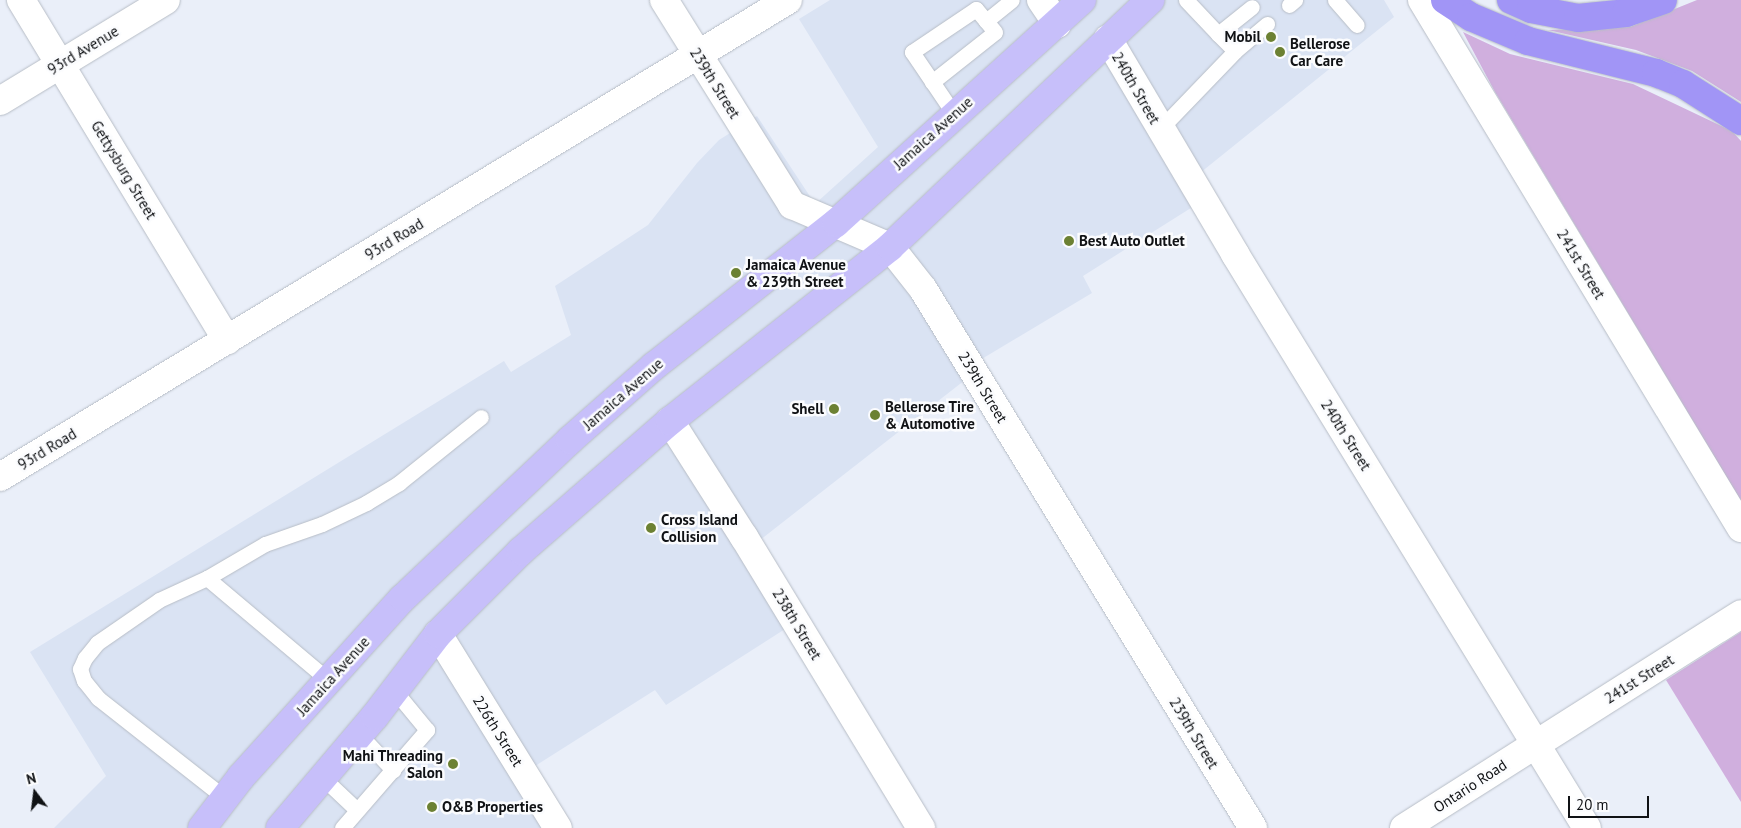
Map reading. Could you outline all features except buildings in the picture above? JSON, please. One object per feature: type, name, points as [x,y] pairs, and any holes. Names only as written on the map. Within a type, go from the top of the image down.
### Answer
[{"type":"highway","points":[[1445,0],[1471,17],[1528,40],[1656,73],[1683,84],[1741,121]]},
{"type":"highway","points":[[1510,0],[1557,16],[1578,18],[1626,13],[1663,0]]},
{"type":"main road","name":"Jamaica Avenue","points":[[202,828],[225,798],[328,680],[403,598],[570,440],[654,366],[836,223],[954,114],[1082,0]]},
{"type":"main road","points":[[292,823],[322,777],[359,734],[438,634],[521,551],[670,421],[890,246],[1150,0]]},
{"type":"street","name":"Gettysburg Street","points":[[21,0],[227,340]]},
{"type":"street","name":"93rd Avenue","points":[[0,101],[166,0]]},
{"type":"street","name":"239th Street","points":[[664,0],[792,205],[890,246],[923,289],[1253,828]]},
{"type":"street","name":"93rd Road","points":[[0,477],[788,0]]},
{"type":"street","points":[[1041,0],[1057,24]]},
{"type":"street","name":"241st Street","points":[[1422,0],[1741,528]]},
{"type":"street","name":"240th Street","points":[[1108,39],[1235,254],[1587,828]]},
{"type":"street","name":"238th Street","points":[[670,421],[744,537],[921,828]]},
{"type":"street","name":"241st Street","points":[[1536,744],[1741,614]]},
{"type":"street","name":"226th Street","points":[[438,634],[558,828]]},
{"type":"street","name":"Ontario Road","points":[[1404,828],[1536,744]]},
{"type":"lane","points":[[986,21],[1012,0]]},
{"type":"lane","points":[[1335,0],[1357,25]]},
{"type":"lane","points":[[1196,3],[1218,34],[1235,51]]},
{"type":"lane","points":[[1218,34],[1252,7]]},
{"type":"lane","points":[[932,82],[994,32],[976,8],[912,52],[932,82],[954,114]]},
{"type":"lane","points":[[1160,129],[1235,51],[1267,24]]},
{"type":"lane","points":[[225,798],[98,698],[84,681],[80,669],[84,658],[97,643],[159,600],[207,578],[265,544],[322,524],[366,503],[399,483],[481,417]]},
{"type":"lane","points":[[207,578],[328,680]]},
{"type":"lane","points":[[342,828],[427,730],[394,690]]},
{"type":"lane","points":[[359,734],[392,770]]},
{"type":"lane","points":[[322,777],[357,810]]},
{"type":"shaded area","points":[[830,0],[1384,0],[1394,17],[1190,181],[1202,201],[1083,276],[1092,293],[970,366],[974,373],[751,547],[796,622],[666,705],[655,690],[524,773],[558,828],[54,828],[106,776],[30,652],[504,361],[511,372],[571,335],[555,286],[648,225],[697,163],[719,140],[757,116],[815,204],[878,147],[799,19]]},
{"type":"shaded area","points":[[1697,0],[1741,0],[1741,102],[1692,71],[1636,50],[1548,30],[1630,27]]},
{"type":"shaded area","points":[[1463,32],[1510,54],[1633,84],[1732,131],[1741,141],[1741,501],[1495,92]]},
{"type":"shaded area","points":[[1741,632],[1741,802],[1666,680]]},
{"type":"place","name":"Mobil","points":[[1271,37]]},
{"type":"place","name":"Bellerose Car Care","points":[[1280,52]]},
{"type":"place","name":"Best Auto Outlet","points":[[1069,241]]},
{"type":"place","name":"Jamaica Avenue & 239th Street","points":[[736,273]]},
{"type":"place","name":"Shell","points":[[834,409]]},
{"type":"place","name":"Bellerose Tire & Automotive","points":[[875,415]]},
{"type":"place","name":"Cross Island Collision","points":[[651,528]]},
{"type":"place","name":"Mahi Threading Salon","points":[[453,764]]},
{"type":"place","name":"O&B Properties","points":[[432,807]]}]
